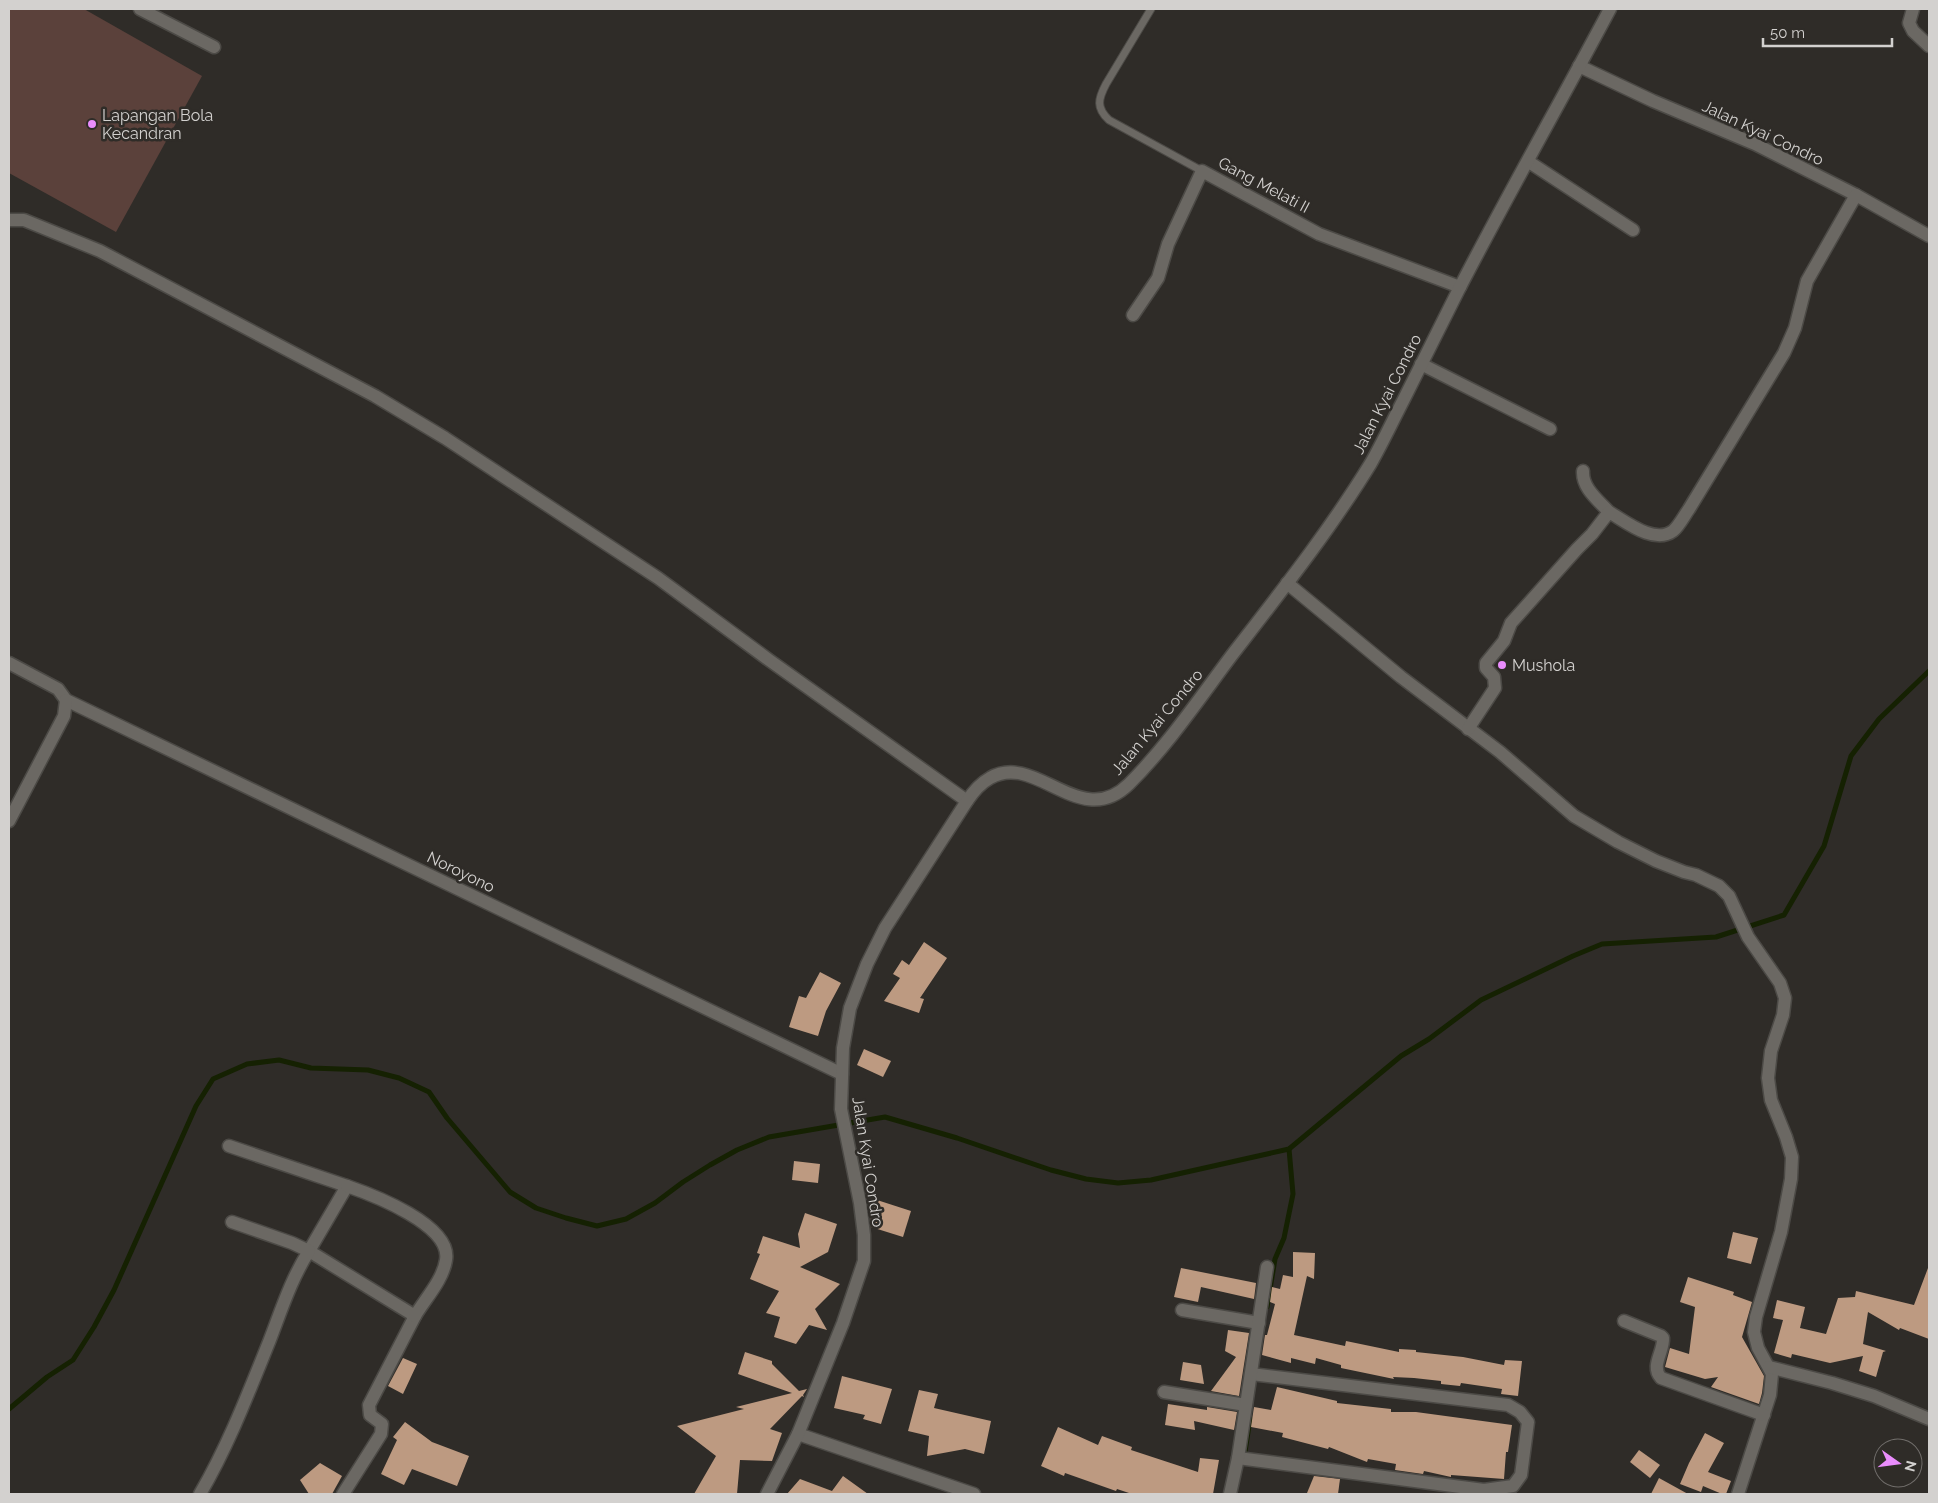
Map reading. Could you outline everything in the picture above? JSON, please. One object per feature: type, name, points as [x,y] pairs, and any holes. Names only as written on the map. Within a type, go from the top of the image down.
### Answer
[{"type":"street","points":[[140,9],[214,47]]},
{"type":"street","points":[[1913,9],[1909,23],[1913,31],[1929,46]]},
{"type":"street","name":"Jalan Kyai Condro","points":[[768,1494],[798,1434],[843,1324],[864,1261],[864,1235],[860,1203],[841,1108],[843,1048],[850,1008],[867,964],[885,928],[966,800],[991,777],[1008,773],[1033,777],[1071,795],[1091,800],[1100,800],[1114,796],[1129,783],[1183,721],[1315,547],[1373,460],[1460,288],[1529,162],[1606,10]]},
{"type":"street","name":"Jalan Kyai Condro","points":[[1579,66],[1652,101],[1755,144],[1856,195],[1929,236]]},
{"type":"street","points":[[1529,162],[1633,230]]},
{"type":"street","name":"Gang Melati II","points":[[1133,315],[1158,278],[1168,244],[1202,170],[1319,234],[1460,288]]},
{"type":"street","points":[[1582,471],[1582,480],[1586,487],[1609,512],[1649,534],[1659,536],[1673,530],[1689,509],[1784,353],[1795,328],[1807,281],[1856,195]]},
{"type":"street","points":[[9,220],[24,220],[100,251],[375,396],[445,438],[658,578],[769,660],[966,800]]},
{"type":"street","points":[[1421,364],[1550,429]]},
{"type":"street","points":[[1468,729],[1495,688],[1494,677],[1486,668],[1486,663],[1504,641],[1512,623],[1576,549],[1592,534],[1609,512]]},
{"type":"street","points":[[1287,582],[1400,677],[1500,752],[1574,816],[1618,842],[1656,861],[1696,875],[1719,886],[1729,896],[1748,938],[1780,983],[1785,998],[1784,1015],[1771,1051],[1768,1078],[1771,1100],[1792,1157],[1791,1179],[1781,1232],[1756,1317],[1754,1332],[1758,1348],[1772,1374],[1772,1383],[1764,1415],[1738,1494]]},
{"type":"street","name":"Noroyono","points":[[9,663],[58,688],[66,700],[842,1074]]},
{"type":"street","points":[[9,821],[64,716],[66,700]]},
{"type":"street","points":[[229,1146],[383,1200],[406,1211],[439,1237],[445,1246],[447,1253],[444,1269],[415,1316],[369,1405],[370,1415],[382,1424],[381,1434],[342,1494]]},
{"type":"street","points":[[200,1494],[211,1476],[247,1397],[293,1281],[347,1186]]},
{"type":"street","points":[[232,1222],[309,1251],[415,1316]]},
{"type":"street","points":[[1230,1494],[1240,1458],[1246,1405],[1256,1375],[1259,1323],[1267,1267]]},
{"type":"street","points":[[1182,1310],[1259,1323]]},
{"type":"street","points":[[1624,1321],[1663,1338],[1656,1367],[1657,1374],[1661,1378],[1764,1415]]},
{"type":"street","points":[[1769,1367],[1874,1396],[1929,1419]]},
{"type":"street","points":[[1240,1458],[1257,1462],[1484,1490],[1508,1488],[1517,1483],[1521,1475],[1528,1422],[1520,1412],[1508,1405],[1256,1375]]},
{"type":"street","points":[[1164,1392],[1246,1405]]},
{"type":"street","points":[[798,1434],[881,1464],[974,1494]]},
{"type":"lane","points":[[1151,9],[1099,96],[1098,106],[1109,120],[1202,170]]},
{"type":"shaded area","name":"Lapangan Bola Kecandran","points":[[9,9],[84,9],[202,76],[116,232],[9,173]]},
{"type":"building","points":[[924,942],[947,958],[920,998],[924,999],[919,1013],[884,1001],[900,978],[893,974],[902,960],[909,965]]},
{"type":"building","points":[[820,972],[841,983],[826,1011],[818,1036],[789,1027],[799,996],[806,998]]},
{"type":"building","points":[[864,1049],[891,1061],[883,1077],[857,1065]]},
{"type":"building","points":[[794,1161],[820,1164],[818,1183],[792,1180]]},
{"type":"building","points":[[877,1200],[911,1211],[903,1237],[871,1227],[870,1221]]},
{"type":"building","points":[[805,1213],[837,1224],[828,1252],[800,1267],[840,1284],[815,1309],[827,1330],[809,1325],[796,1344],[774,1337],[780,1317],[766,1313],[779,1291],[750,1279],[760,1254],[757,1253],[763,1236],[800,1248],[798,1234]]},
{"type":"building","points":[[1733,1232],[1758,1238],[1751,1264],[1727,1258]]},
{"type":"building","points":[[1293,1252],[1315,1253],[1314,1279],[1307,1276],[1294,1335],[1345,1346],[1346,1341],[1399,1352],[1399,1349],[1416,1350],[1416,1352],[1463,1357],[1504,1365],[1505,1360],[1522,1361],[1518,1396],[1501,1394],[1502,1389],[1461,1383],[1460,1386],[1441,1384],[1441,1381],[1414,1378],[1393,1377],[1394,1379],[1341,1368],[1341,1365],[1316,1358],[1315,1364],[1291,1358],[1291,1363],[1262,1355],[1265,1335],[1267,1335],[1275,1304],[1270,1302],[1272,1287],[1280,1289],[1283,1275],[1293,1277]]},
{"type":"building","points":[[1181,1268],[1256,1283],[1254,1299],[1201,1287],[1198,1302],[1174,1297]]},
{"type":"building","points":[[1928,1268],[1929,1339],[1900,1328],[1899,1330],[1868,1312],[1863,1344],[1886,1351],[1883,1352],[1876,1377],[1859,1371],[1863,1356],[1830,1363],[1792,1354],[1791,1358],[1774,1353],[1783,1320],[1773,1318],[1777,1300],[1805,1307],[1800,1328],[1826,1334],[1838,1298],[1855,1297],[1856,1291],[1914,1305]]},
{"type":"building","points":[[1688,1277],[1734,1292],[1733,1295],[1752,1302],[1742,1337],[1764,1376],[1759,1404],[1711,1387],[1718,1377],[1705,1379],[1665,1367],[1670,1348],[1689,1354],[1695,1307],[1680,1302]]},
{"type":"building","points":[[1228,1330],[1249,1333],[1239,1396],[1211,1391],[1236,1357],[1225,1351]]},
{"type":"building","points":[[745,1352],[772,1361],[772,1364],[799,1391],[807,1389],[803,1395],[804,1397],[802,1396],[770,1429],[782,1433],[772,1461],[740,1460],[737,1494],[694,1494],[716,1456],[677,1426],[744,1409],[736,1407],[792,1393],[738,1374]]},
{"type":"building","points":[[403,1358],[417,1364],[403,1394],[388,1386]]},
{"type":"building","points":[[1183,1362],[1201,1365],[1204,1384],[1180,1380]]},
{"type":"building","points":[[842,1376],[892,1389],[881,1424],[863,1419],[865,1415],[834,1408]]},
{"type":"building","points":[[1277,1387],[1337,1401],[1337,1403],[1391,1409],[1391,1412],[1416,1412],[1512,1425],[1508,1452],[1506,1452],[1504,1479],[1451,1475],[1451,1477],[1424,1471],[1423,1474],[1395,1470],[1396,1464],[1368,1459],[1367,1462],[1329,1447],[1328,1449],[1282,1437],[1283,1433],[1251,1427],[1254,1407],[1271,1410]]},
{"type":"building","points":[[919,1390],[938,1394],[934,1408],[991,1421],[984,1454],[965,1449],[927,1456],[929,1436],[908,1431]]},
{"type":"building","points":[[1168,1404],[1207,1410],[1207,1407],[1237,1412],[1234,1430],[1194,1421],[1195,1430],[1165,1425]]},
{"type":"building","points":[[405,1422],[432,1442],[469,1456],[457,1486],[412,1469],[404,1485],[381,1474],[397,1440],[393,1437]]},
{"type":"building","points":[[1058,1427],[1098,1445],[1102,1436],[1132,1447],[1131,1450],[1198,1472],[1200,1458],[1219,1460],[1213,1494],[1132,1494],[1117,1489],[1116,1491],[1065,1473],[1064,1476],[1041,1466]]},
{"type":"building","points":[[1705,1433],[1724,1443],[1708,1472],[1731,1481],[1726,1494],[1703,1486],[1701,1492],[1680,1484]]},
{"type":"building","points":[[1639,1450],[1660,1465],[1650,1478],[1630,1462]]},
{"type":"building","points":[[320,1463],[342,1476],[332,1494],[309,1494],[300,1480]]},
{"type":"building","points":[[843,1476],[868,1494],[787,1494],[800,1479],[832,1491]]},
{"type":"building","points":[[1314,1476],[1340,1479],[1338,1494],[1307,1493]]},
{"type":"building","points":[[1659,1478],[1688,1494],[1651,1494]]},
{"type":"waterway","points":[[9,1409],[47,1377],[73,1360],[114,1290],[196,1106],[213,1079],[247,1064],[279,1060],[311,1068],[368,1070],[399,1078],[429,1092],[447,1118],[510,1192],[536,1208],[597,1226],[626,1219],[655,1203],[710,1165],[737,1150],[769,1137],[885,1117],[957,1138],[1051,1170],[1086,1179],[1118,1183],[1151,1180],[1289,1149],[1401,1056],[1429,1039],[1481,1000],[1573,956],[1602,944],[1716,937],[1784,915],[1824,846],[1851,756],[1879,719],[1929,671]]},
{"type":"waterway","points":[[1267,1307],[1275,1259],[1284,1238],[1293,1194],[1289,1149]]},
{"type":"waterway","points":[[1245,1452],[1250,1419]]},
{"type":"place","name":"Lapangan Bola Kecandran","points":[[92,124]]},
{"type":"place","name":"Mushola","points":[[1502,665]]}]
